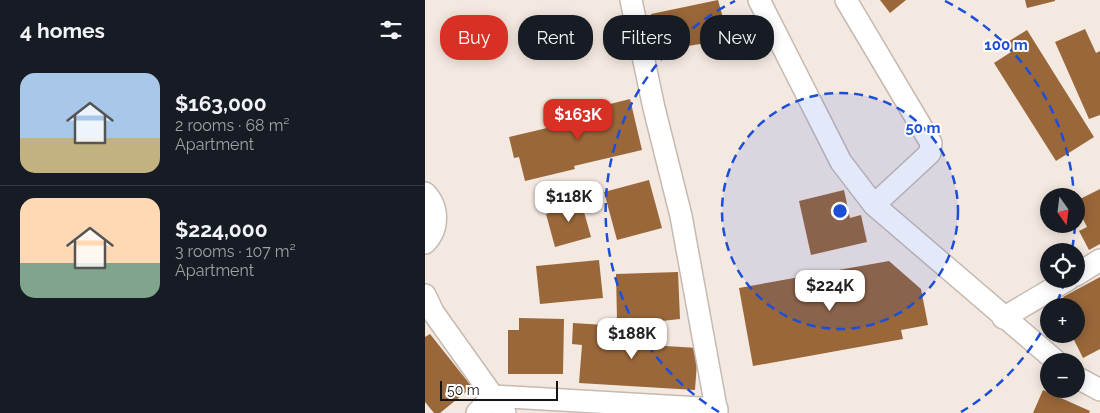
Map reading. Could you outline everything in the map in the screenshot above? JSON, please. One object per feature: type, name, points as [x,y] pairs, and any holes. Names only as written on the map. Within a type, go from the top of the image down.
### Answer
[{"type":"street","points":[[477,413],[499,405],[717,411],[681,216],[654,108],[631,0]]},
{"type":"street","points":[[759,0],[841,162],[874,205],[1003,318],[1047,353]]},
{"type":"street","points":[[846,0],[931,144],[930,153],[874,205]]},
{"type":"street","points":[[425,193],[433,205],[436,216],[435,228],[425,243]]},
{"type":"street","points":[[1085,269],[1100,260]]},
{"type":"street","points":[[1003,318],[1054,288]]},
{"type":"street","points":[[425,295],[433,312],[499,405]]},
{"type":"street","points":[[1085,382],[1100,390]]},
{"type":"building","points":[[718,0],[722,15],[700,15],[700,44],[690,46],[690,15],[651,14]]},
{"type":"building","points":[[880,0],[906,0],[890,13]]},
{"type":"building","points":[[1025,0],[1055,0],[1055,1],[1027,8]]},
{"type":"building","points":[[1085,29],[1096,53],[1100,51],[1100,115],[1089,119],[1055,42]]},
{"type":"building","points":[[1027,30],[1094,137],[1056,161],[994,63],[1011,52],[1006,43]]},
{"type":"building","points":[[630,99],[642,150],[574,166],[575,169],[525,181],[519,157],[514,158],[509,137],[564,124],[562,116]]},
{"type":"building","points":[[649,180],[662,228],[617,240],[604,192]]},
{"type":"building","points":[[1100,189],[1100,244],[1089,250],[1080,233],[1085,233],[1085,228],[1087,227],[1085,223],[1085,196]]},
{"type":"building","points":[[844,190],[850,218],[861,215],[867,242],[811,255],[799,201]]},
{"type":"building","points":[[579,194],[591,237],[555,247],[546,214],[569,208],[567,198]]},
{"type":"building","points":[[599,260],[603,298],[540,304],[536,266]]},
{"type":"building","points":[[889,261],[921,289],[928,325],[901,330],[903,339],[753,366],[739,288]]},
{"type":"building","points":[[678,272],[680,319],[635,324],[636,328],[624,329],[624,318],[617,319],[616,274]]},
{"type":"building","points":[[1100,277],[1100,349],[1085,357],[1085,353],[1080,353],[1076,343],[1085,343],[1085,298],[1063,297],[1080,288],[1085,288],[1085,285]]},
{"type":"building","points":[[519,318],[564,319],[563,374],[508,374],[508,330],[519,330]]},
{"type":"building","points":[[573,323],[621,326],[621,329],[634,330],[633,344],[698,348],[695,390],[579,383],[582,345],[572,344]]},
{"type":"building","points":[[430,334],[472,387],[440,413],[434,413],[425,402],[425,337]]},
{"type":"building","points":[[1040,397],[1061,398],[1090,411],[1089,413],[1033,413]]}]
